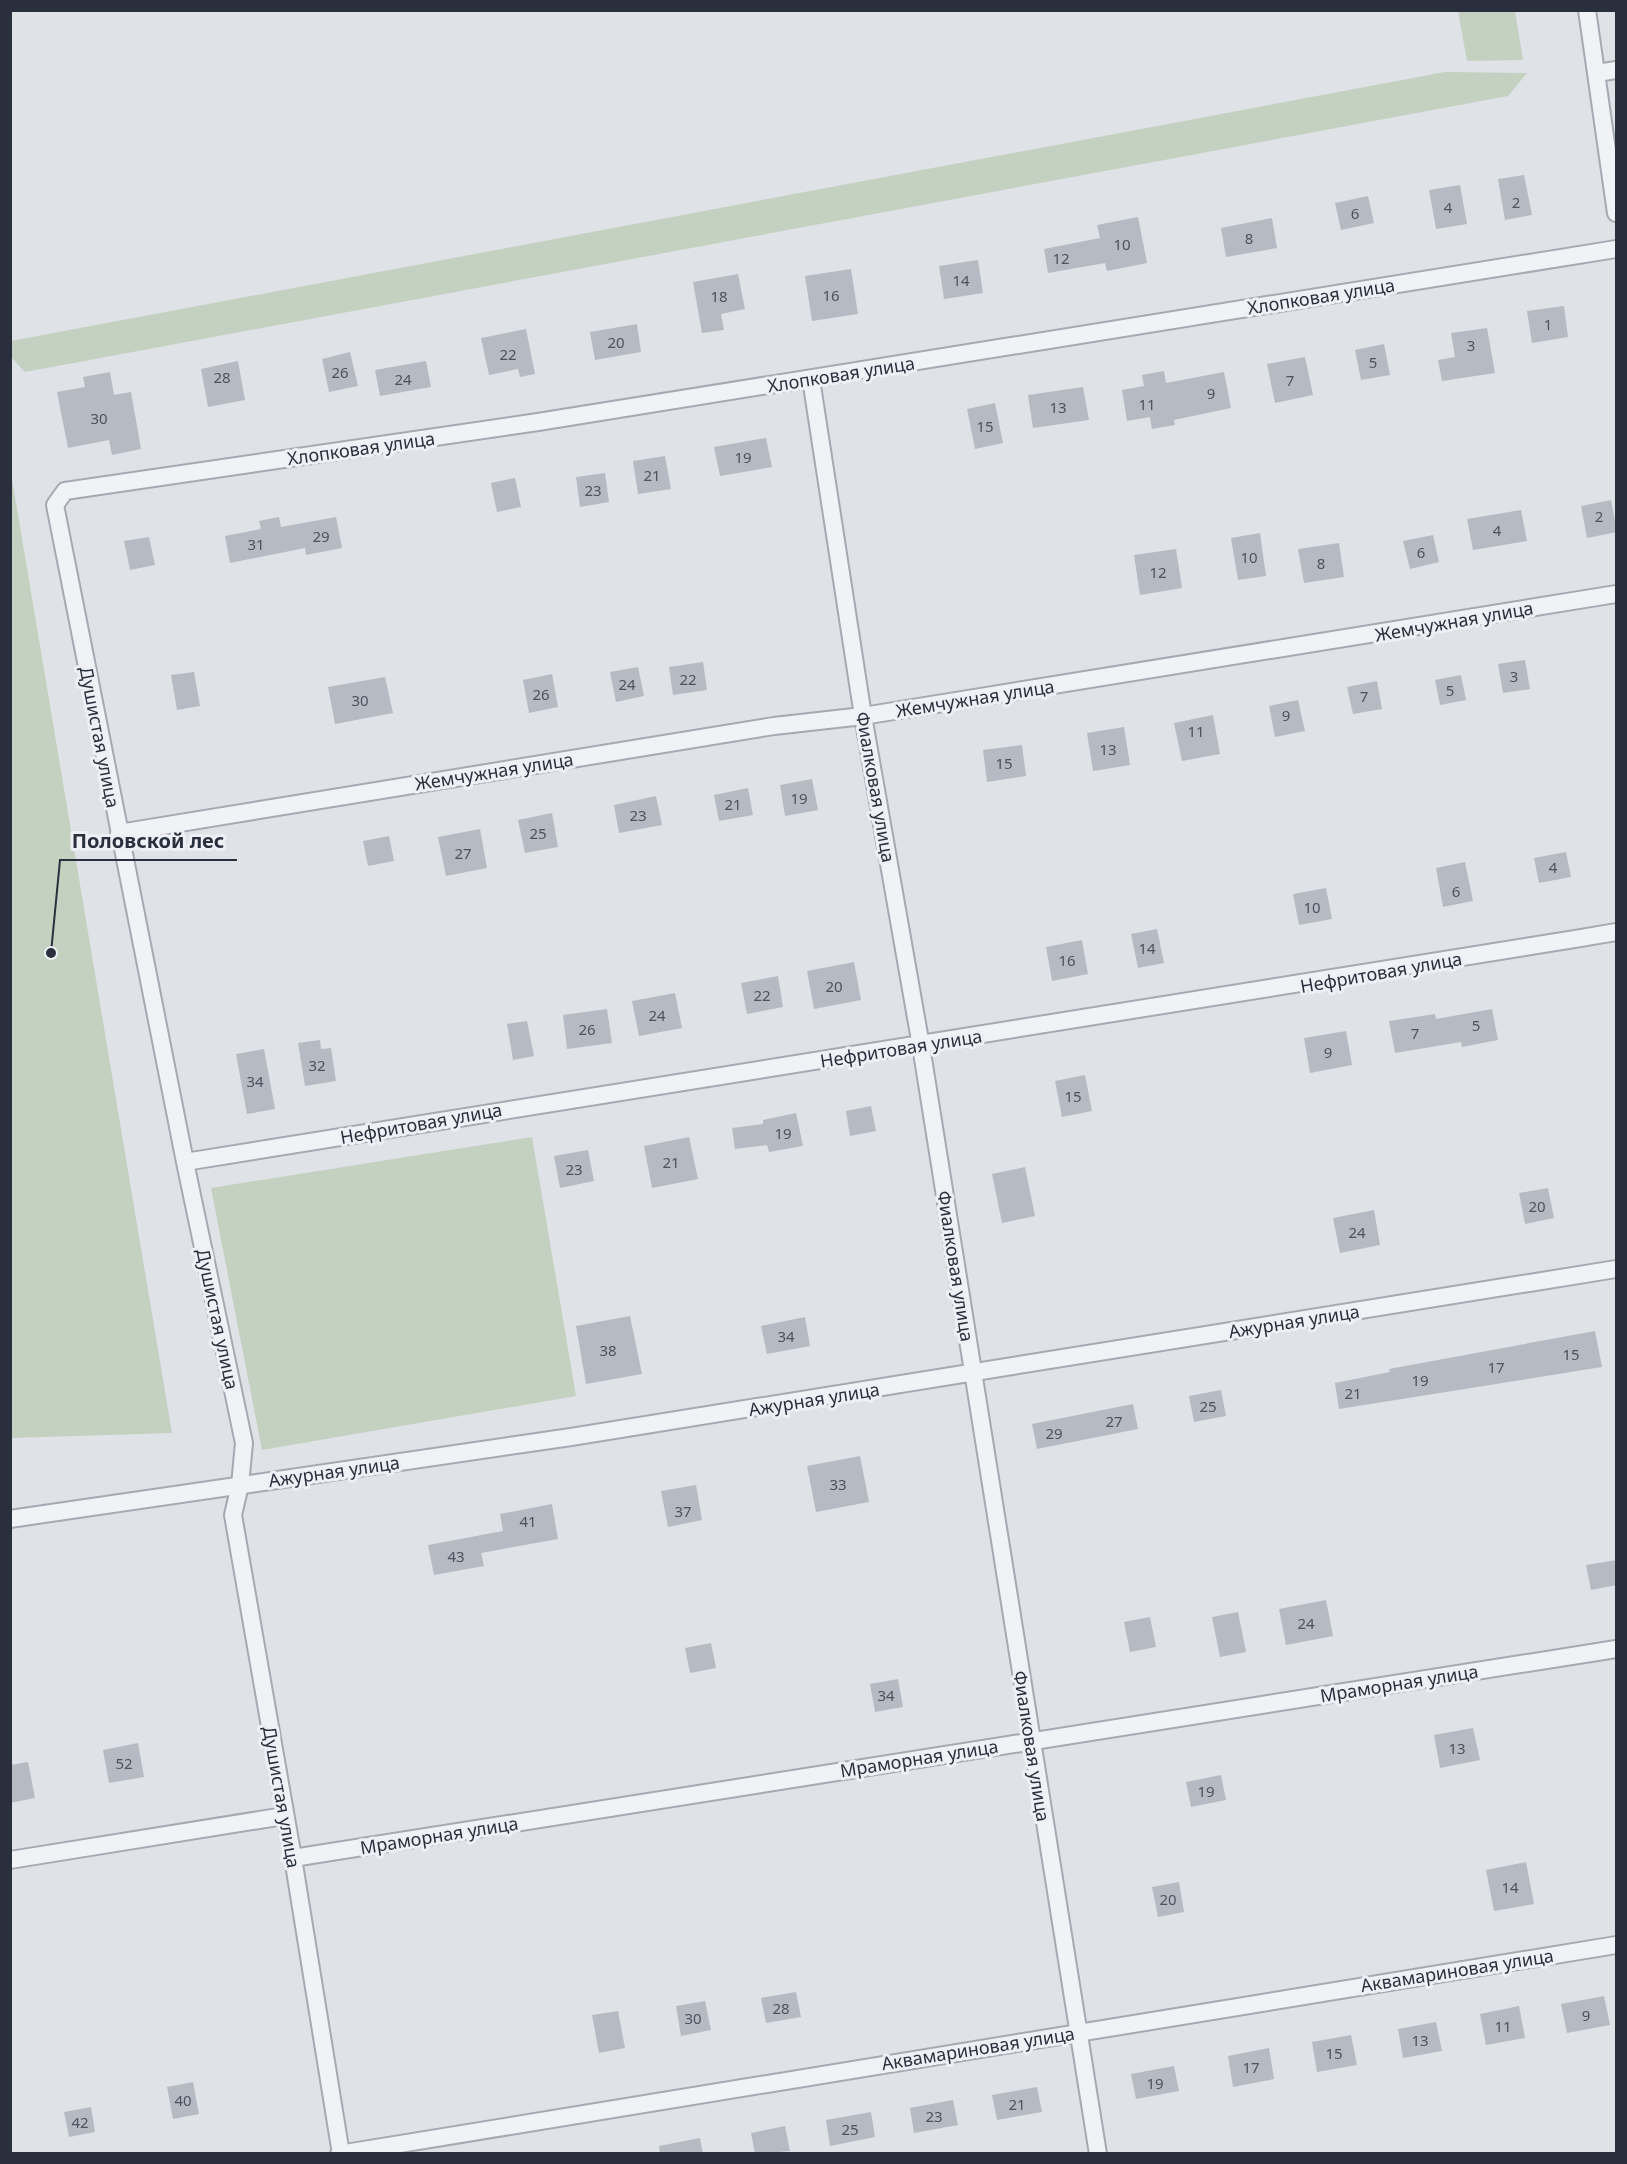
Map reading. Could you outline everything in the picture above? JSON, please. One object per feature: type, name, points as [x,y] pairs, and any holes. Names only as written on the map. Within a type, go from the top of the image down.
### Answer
[{"type":"street","points":[[1587,10],[1617,213]]},
{"type":"street","points":[[1597,73],[1617,70]]},
{"type":"street","name":"Хлопковая улица","points":[[65,491],[538,422],[1617,249]]},
{"type":"street","name":"Фиалковая улица","points":[[811,379],[863,716],[921,1046],[1098,2154]]},
{"type":"street","name":"Душистая улица","points":[[65,491],[55,505],[185,1162],[244,1443],[240,1485],[233,1515],[293,1858],[340,2153]]},
{"type":"street","name":"Жемчужная улица","points":[[119,833],[763,728],[863,716],[1617,594]]},
{"type":"street","name":"Нефритовая улица","points":[[185,1162],[520,1106],[1227,998],[1617,932]]},
{"type":"street","name":"Ажурная улица","points":[[10,1519],[973,1374],[1617,1269]]},
{"type":"street","name":"Мраморная улица","points":[[293,1858],[1617,1649]]},
{"type":"street","points":[[10,1860],[284,1816]]},
{"type":"street","name":"Аквамариновая улица","points":[[340,2153],[1617,1944]]},
{"type":"green space","points":[[1458,11],[1515,11],[1523,60],[1467,61]]},
{"type":"green space","points":[[1445,72],[1527,73],[1508,96],[25,372],[11,357],[11,341]]},
{"type":"green space","points":[[11,473],[172,1433],[11,1438]]},
{"type":"green space","points":[[532,1137],[576,1396],[262,1450],[211,1188]]},
{"type":"building","points":[[1524,175],[1532,215],[1505,220],[1498,179]]},
{"type":"building","points":[[1460,185],[1467,224],[1436,229],[1429,190]]},
{"type":"building","points":[[1368,196],[1374,223],[1341,230],[1335,203]]},
{"type":"building","points":[[1138,217],[1147,263],[1107,271],[1105,263],[1048,273],[1044,249],[1100,238],[1097,225]]},
{"type":"building","points":[[1272,218],[1277,248],[1226,257],[1221,228]]},
{"type":"building","points":[[978,260],[983,293],[944,299],[939,266]]},
{"type":"building","points":[[851,269],[858,314],[812,321],[805,276]]},
{"type":"building","points":[[738,274],[745,309],[721,314],[724,330],[702,333],[693,282]]},
{"type":"building","points":[[1564,306],[1568,337],[1532,343],[1527,311]]},
{"type":"building","points":[[637,324],[641,352],[595,360],[590,332]]},
{"type":"building","points":[[1487,328],[1495,373],[1442,381],[1438,360],[1455,357],[1451,333]]},
{"type":"building","points":[[526,329],[535,374],[520,377],[518,369],[489,375],[481,338]]},
{"type":"building","points":[[1384,344],[1390,375],[1361,380],[1355,350]]},
{"type":"building","points":[[350,352],[358,386],[329,392],[322,359]]},
{"type":"building","points":[[1305,357],[1313,395],[1275,403],[1267,364]]},
{"type":"building","points":[[238,361],[245,400],[208,407],[201,369]]},
{"type":"building","points":[[426,361],[431,387],[380,396],[375,370]]},
{"type":"building","points":[[1164,371],[1166,383],[1224,372],[1231,408],[1174,420],[1175,425],[1152,429],[1150,417],[1127,421],[1122,390],[1144,386],[1142,375]]},
{"type":"building","points":[[110,372],[114,395],[131,392],[141,449],[112,455],[109,440],[68,448],[57,392],[85,387],[83,377]]},
{"type":"building","points":[[1083,387],[1089,420],[1033,428],[1028,395]]},
{"type":"building","points":[[995,403],[1003,443],[975,449],[967,409]]},
{"type":"building","points":[[766,438],[772,467],[720,476],[714,447]]},
{"type":"building","points":[[665,456],[671,489],[638,494],[633,461]]},
{"type":"building","points":[[605,473],[609,502],[580,507],[576,477]]},
{"type":"building","points":[[515,478],[521,507],[497,512],[491,483]]},
{"type":"building","points":[[1611,500],[1617,532],[1587,538],[1581,506]]},
{"type":"building","points":[[1521,510],[1527,541],[1473,550],[1467,519]]},
{"type":"building","points":[[279,517],[281,527],[336,517],[342,548],[306,555],[305,548],[230,563],[225,536],[261,529],[259,521]]},
{"type":"building","points":[[1260,533],[1266,576],[1238,580],[1231,538]]},
{"type":"building","points":[[1433,535],[1439,562],[1410,569],[1403,541]]},
{"type":"building","points":[[149,537],[155,565],[130,570],[124,541]]},
{"type":"building","points":[[1339,543],[1344,577],[1304,583],[1298,549]]},
{"type":"building","points":[[1176,549],[1182,588],[1140,595],[1134,555]]},
{"type":"building","points":[[1525,660],[1530,689],[1503,693],[1498,664]]},
{"type":"building","points":[[703,662],[707,690],[673,695],[669,667]]},
{"type":"building","points":[[638,667],[644,696],[616,702],[610,672]]},
{"type":"building","points":[[194,672],[200,706],[177,710],[171,675]]},
{"type":"building","points":[[552,674],[558,707],[529,713],[523,680]]},
{"type":"building","points":[[1461,675],[1466,700],[1440,705],[1435,680]]},
{"type":"building","points":[[385,677],[393,713],[335,724],[328,687]]},
{"type":"building","points":[[1377,681],[1382,709],[1353,714],[1347,687]]},
{"type":"building","points":[[1298,700],[1305,731],[1275,737],[1269,706]]},
{"type":"building","points":[[1213,715],[1220,754],[1182,761],[1174,723]]},
{"type":"building","points":[[1124,727],[1130,765],[1093,771],[1087,733]]},
{"type":"building","points":[[1022,745],[1026,776],[987,782],[983,750]]},
{"type":"building","points":[[812,779],[818,810],[785,816],[780,785]]},
{"type":"building","points":[[748,788],[753,815],[719,821],[714,795]]},
{"type":"building","points":[[656,796],[662,825],[619,833],[614,805]]},
{"type":"building","points":[[552,813],[558,847],[525,853],[518,820]]},
{"type":"building","points":[[480,829],[487,868],[446,876],[438,837]]},
{"type":"building","points":[[389,836],[394,861],[368,866],[363,841]]},
{"type":"building","points":[[1566,852],[1571,877],[1539,883],[1534,858]]},
{"type":"building","points":[[1465,862],[1473,901],[1443,907],[1436,868]]},
{"type":"building","points":[[1326,888],[1332,919],[1299,925],[1293,894]]},
{"type":"building","points":[[1157,929],[1164,963],[1138,968],[1131,934]]},
{"type":"building","points":[[1082,940],[1088,974],[1052,981],[1046,947]]},
{"type":"building","points":[[854,962],[861,1000],[814,1009],[807,971]]},
{"type":"building","points":[[778,976],[783,1007],[747,1014],[741,983]]},
{"type":"building","points":[[675,993],[682,1028],[639,1036],[632,1001]]},
{"type":"building","points":[[607,1009],[612,1043],[567,1049],[563,1015]]},
{"type":"building","points":[[1492,1009],[1498,1040],[1462,1047],[1461,1042],[1395,1053],[1389,1021],[1435,1014],[1436,1019]]},
{"type":"building","points":[[527,1021],[534,1056],[513,1060],[507,1024]]},
{"type":"building","points":[[1346,1031],[1352,1065],[1310,1073],[1304,1038]]},
{"type":"building","points":[[320,1040],[321,1049],[331,1048],[336,1081],[305,1086],[298,1043]]},
{"type":"building","points":[[264,1049],[275,1109],[247,1114],[236,1054]]},
{"type":"building","points":[[1085,1075],[1092,1111],[1062,1117],[1055,1081]]},
{"type":"building","points":[[871,1106],[876,1131],[850,1136],[846,1111]]},
{"type":"building","points":[[796,1113],[803,1146],[769,1152],[767,1145],[735,1149],[732,1128],[763,1124],[763,1120]]},
{"type":"building","points":[[689,1137],[698,1179],[652,1188],[644,1146]]},
{"type":"building","points":[[588,1150],[594,1181],[560,1188],[554,1156]]},
{"type":"building","points":[[1025,1167],[1035,1216],[1002,1223],[992,1174]]},
{"type":"building","points":[[1548,1188],[1554,1218],[1525,1224],[1519,1193]]},
{"type":"building","points":[[1374,1210],[1380,1245],[1340,1253],[1333,1218]]},
{"type":"building","points":[[630,1316],[642,1374],[586,1384],[576,1326]]},
{"type":"building","points":[[805,1317],[810,1346],[767,1354],[761,1326]]},
{"type":"building","points":[[1595,1331],[1602,1367],[1339,1409],[1335,1383],[1390,1372],[1389,1369]]},
{"type":"building","points":[[1221,1390],[1226,1416],[1194,1422],[1189,1396]]},
{"type":"building","points":[[1133,1404],[1138,1429],[1037,1449],[1032,1424]]},
{"type":"building","points":[[860,1456],[869,1502],[816,1512],[807,1466]]},
{"type":"building","points":[[696,1485],[702,1520],[668,1527],[661,1491]]},
{"type":"building","points":[[552,1504],[558,1539],[481,1553],[484,1566],[434,1575],[428,1545],[503,1531],[500,1514]]},
{"type":"building","points":[[1617,1560],[1617,1585],[1591,1590],[1586,1565]]},
{"type":"building","points":[[1326,1600],[1333,1636],[1286,1645],[1279,1609]]},
{"type":"building","points":[[1238,1612],[1246,1652],[1220,1657],[1212,1617]]},
{"type":"building","points":[[1150,1617],[1156,1647],[1130,1652],[1124,1622]]},
{"type":"building","points":[[711,1643],[716,1668],[690,1673],[685,1648]]},
{"type":"building","points":[[898,1679],[903,1707],[875,1712],[870,1684]]},
{"type":"building","points":[[1473,1728],[1480,1760],[1440,1768],[1434,1735]]},
{"type":"building","points":[[138,1743],[144,1777],[109,1783],[103,1750]]},
{"type":"building","points":[[28,1762],[35,1798],[10,1803],[10,1765]]},
{"type":"building","points":[[1221,1775],[1226,1800],[1191,1807],[1186,1782]]},
{"type":"building","points":[[1526,1862],[1534,1904],[1494,1911],[1486,1870]]},
{"type":"building","points":[[1179,1882],[1184,1912],[1158,1917],[1152,1887]]},
{"type":"building","points":[[796,1992],[801,2017],[766,2023],[761,1998]]},
{"type":"building","points":[[1604,1996],[1610,2025],[1567,2033],[1561,2004]]},
{"type":"building","points":[[705,2001],[711,2030],[681,2036],[676,2006]]},
{"type":"building","points":[[1519,2006],[1525,2038],[1486,2045],[1480,2014]]},
{"type":"building","points":[[618,2011],[625,2048],[599,2053],[592,2015]]},
{"type":"building","points":[[1436,2022],[1442,2051],[1403,2058],[1398,2029]]},
{"type":"building","points":[[1351,2035],[1357,2065],[1317,2072],[1312,2042]]},
{"type":"building","points":[[1269,2048],[1274,2079],[1233,2087],[1228,2056]]},
{"type":"building","points":[[1174,2066],[1179,2091],[1136,2099],[1131,2074]]},
{"type":"building","points":[[193,2082],[199,2114],[173,2119],[167,2087]]},
{"type":"building","points":[[1037,2087],[1042,2112],[997,2120],[992,2095]]},
{"type":"building","points":[[953,2100],[958,2125],[914,2133],[910,2108]]},
{"type":"building","points":[[91,2107],[95,2132],[69,2137],[64,2112]]},
{"type":"building","points":[[871,2112],[875,2137],[830,2146],[826,2120]]},
{"type":"building","points":[[785,2126],[790,2151],[755,2154],[751,2133]]},
{"type":"building","points":[[700,2138],[703,2154],[660,2154],[659,2146]]},
{"type":"place","name":"Половской лес","points":[[51,953]]}]
